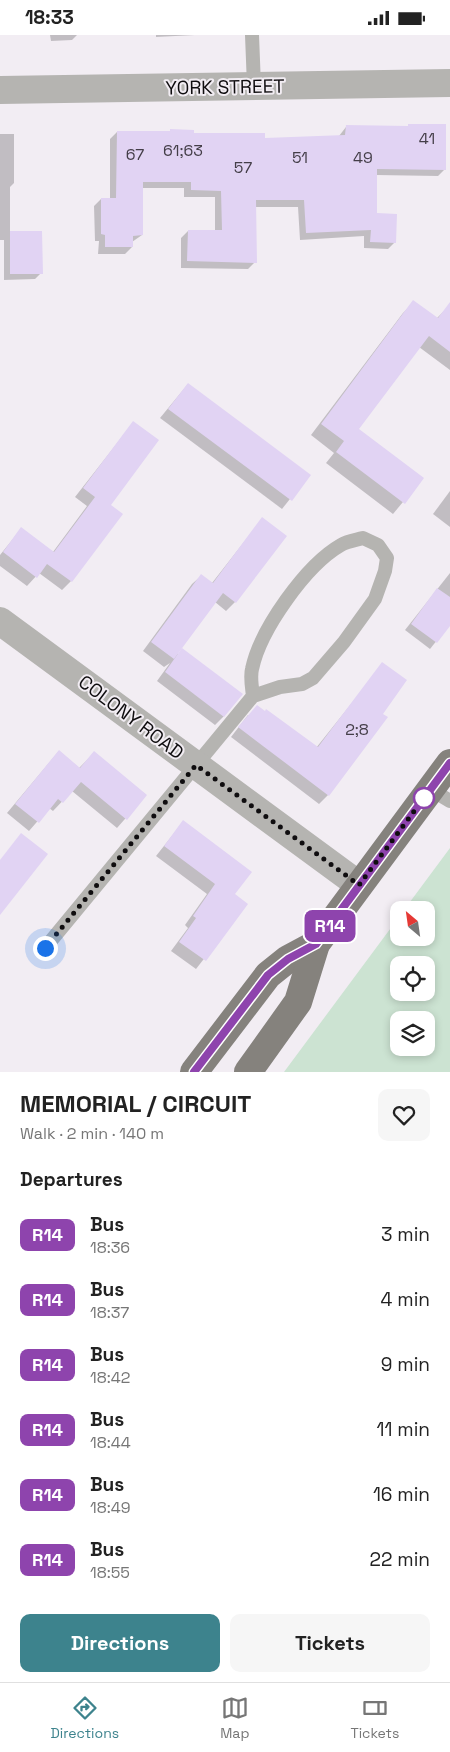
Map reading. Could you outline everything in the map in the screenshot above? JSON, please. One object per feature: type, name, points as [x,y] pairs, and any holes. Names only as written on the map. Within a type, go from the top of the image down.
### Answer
[{"type":"main road","points":[[248,1072],[298,1001],[316,944],[359,885],[440,795],[450,763]]},
{"type":"main road","points":[[194,1072],[268,975],[288,959],[316,944]]},
{"type":"street","name":"YORK STREET","points":[[0,90],[450,83]]},
{"type":"street","name":"COLONY ROAD","points":[[0,621],[359,885]]},
{"type":"lane","points":[[252,35],[254,86]]},
{"type":"lane","points":[[45,948],[253,696],[280,687],[302,684],[313,678],[344,642],[375,599],[385,571],[388,558],[378,545],[363,538],[342,544],[314,565],[284,604],[260,647],[252,670],[253,696]]},
{"type":"green space","points":[[450,848],[450,1072],[284,1072],[390,929],[390,946],[435,946],[435,901],[411,901]]},
{"type":"building","points":[[408,124],[446,124],[446,170],[377,169],[377,213],[397,214],[396,243],[370,242],[371,230],[306,233],[304,200],[256,200],[257,263],[187,261],[188,230],[222,230],[221,191],[191,190],[191,182],[143,182],[143,235],[133,236],[133,247],[105,247],[105,235],[101,234],[101,198],[116,198],[117,131],[170,131],[170,129],[194,130],[194,133],[265,133],[265,138],[345,135],[346,125],[408,126]]},
{"type":"building","points":[[10,231],[42,231],[43,274],[10,274]]},
{"type":"building","points":[[413,300],[438,318],[450,302],[450,352],[429,336],[359,429],[424,478],[405,504],[336,452],[344,441],[321,424]]},
{"type":"building","points":[[188,383],[311,475],[292,501],[168,409]]},
{"type":"building","points":[[133,421],[159,440],[111,505],[123,514],[72,582],[47,564],[37,578],[3,552],[21,527],[54,552],[95,497],[83,488]]},
{"type":"building","points":[[262,517],[287,536],[236,603],[223,593],[174,659],[151,642],[201,574],[213,583]]},
{"type":"building","points":[[437,588],[450,597],[450,626],[437,643],[411,624]]},
{"type":"building","points":[[182,648],[243,694],[224,717],[165,672]]},
{"type":"building","points":[[382,662],[407,680],[383,714],[388,717],[329,796],[238,727],[257,705],[265,711],[266,709],[318,747]]},
{"type":"building","points":[[59,750],[80,768],[94,751],[147,795],[127,820],[81,782],[63,803],[58,799],[39,823],[15,804]]},
{"type":"building","points":[[183,820],[252,872],[235,894],[248,904],[206,961],[179,942],[196,918],[193,916],[215,884],[164,846]]},
{"type":"building","points":[[21,833],[48,854],[0,915],[0,860]]},
{"type":"bus line","name":"R14","points":[[194,1072],[268,975],[288,959],[316,944],[450,763]]},
{"type":"route","points":[[45,948],[196,765],[359,885],[424,798]]}]
